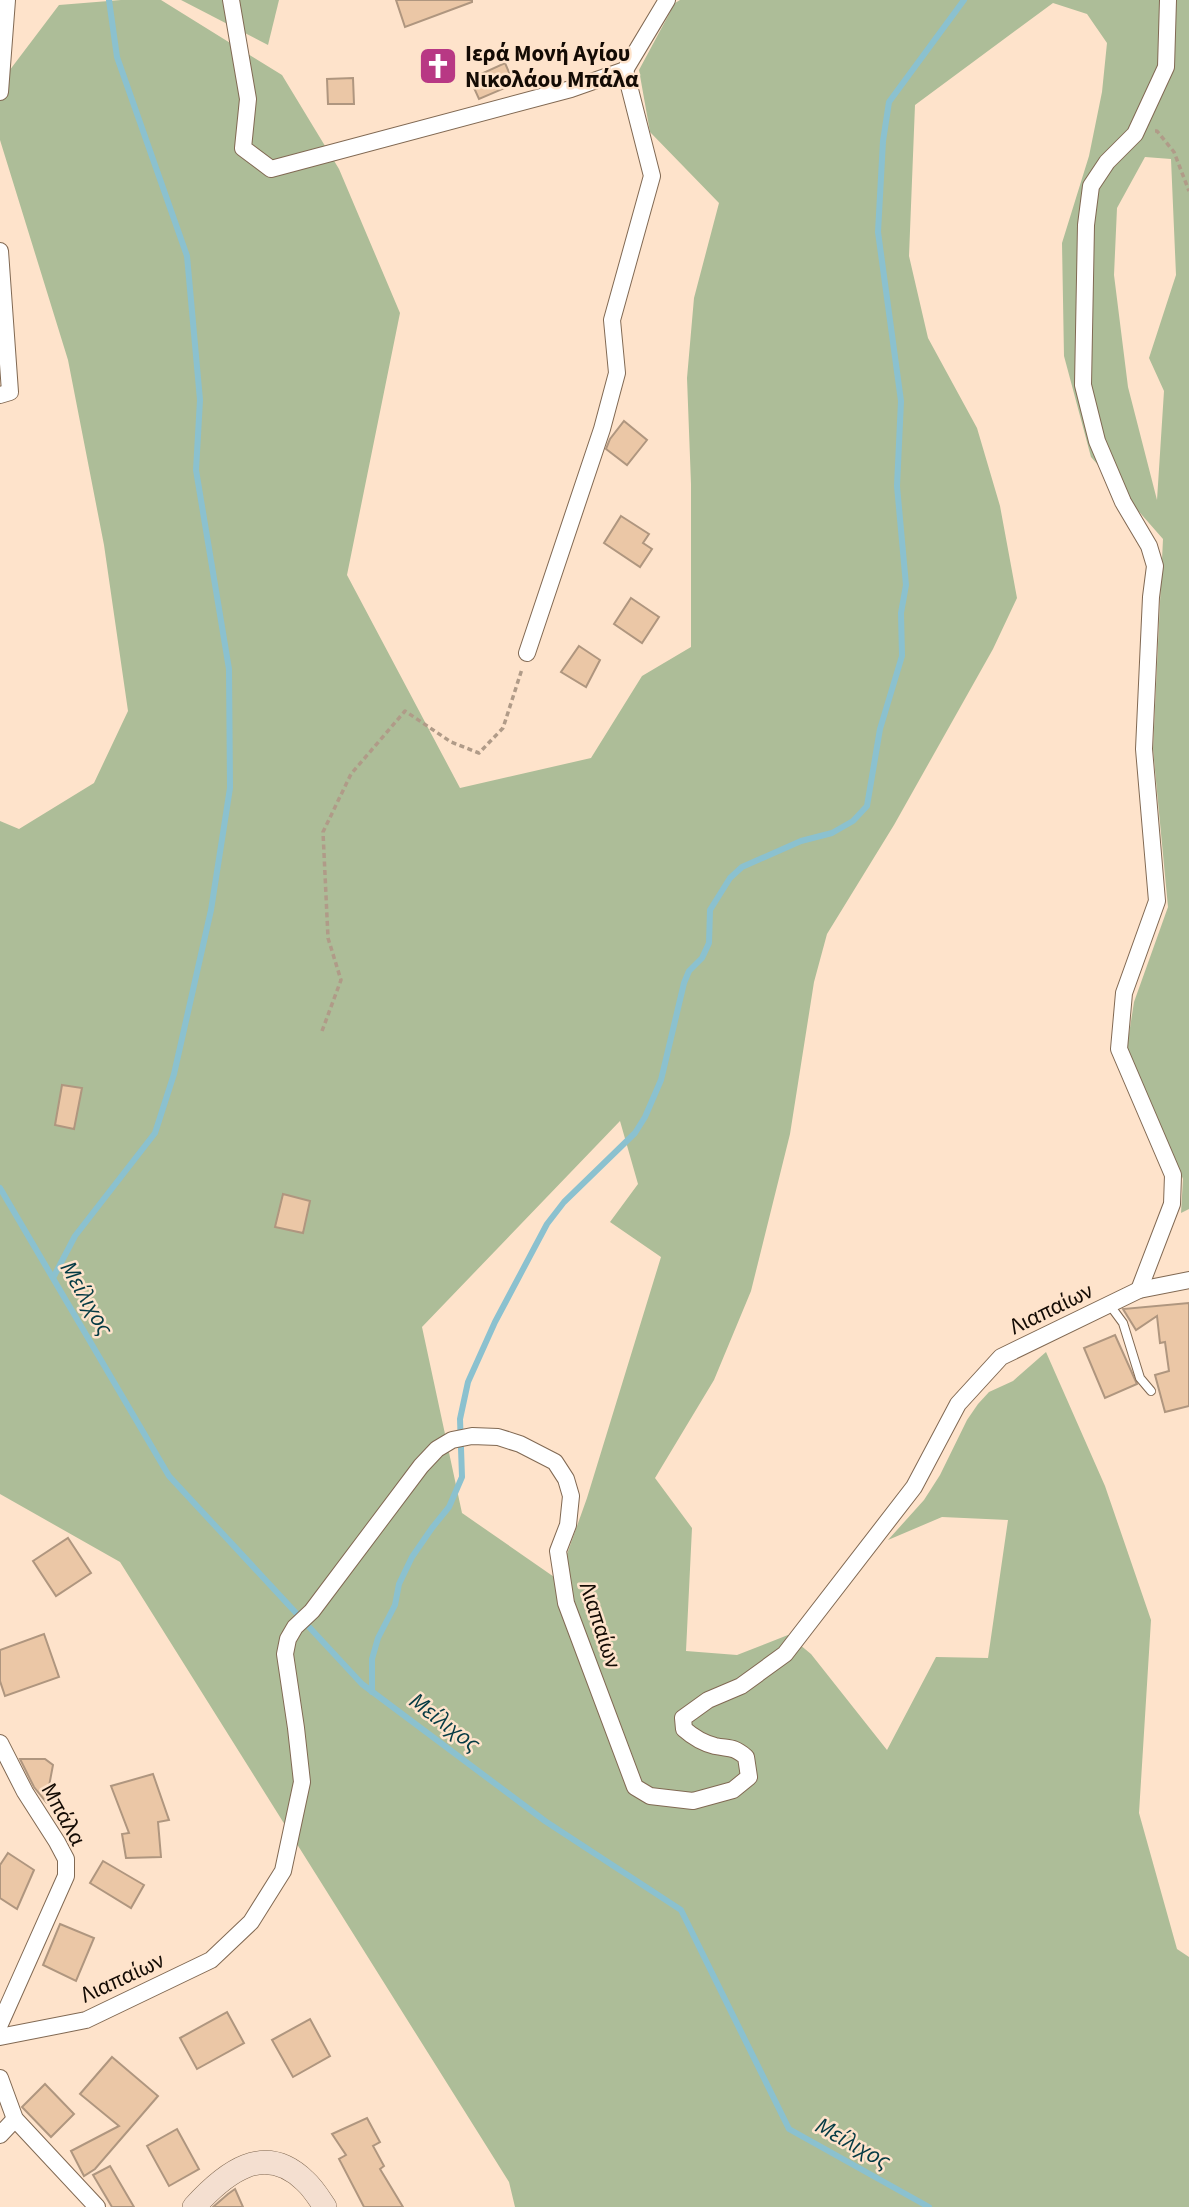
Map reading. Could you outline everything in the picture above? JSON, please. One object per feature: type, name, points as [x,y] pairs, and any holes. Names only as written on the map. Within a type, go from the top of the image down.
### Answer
[{"type":"street","points":[[0,92],[7,0]]},
{"type":"street","points":[[230,0],[248,99],[243,148],[271,169],[571,89],[625,70],[667,0]]},
{"type":"street","points":[[1139,1290],[1172,1204],[1172,1175],[1119,1049],[1125,993],[1157,901],[1144,749],[1151,597],[1156,566],[1149,546],[1123,502],[1097,441],[1083,385],[1086,225],[1091,187],[1107,162],[1135,135],[1166,67],[1168,0]]},
{"type":"street","points":[[527,653],[602,429],[617,373],[612,320],[652,176],[625,70]]},
{"type":"street","points":[[0,251],[10,392],[0,395]]},
{"type":"street","name":"Λιαπαίων","points":[[0,2037],[86,2020],[211,1960],[251,1922],[283,1871],[302,1782],[285,1654],[288,1639],[437,1449],[452,1440],[472,1436],[498,1437],[520,1444],[555,1462],[561,1470],[571,1496],[568,1525],[558,1550],[566,1603],[635,1787],[650,1796],[693,1801],[733,1790],[749,1777],[746,1757],[735,1748],[713,1745],[694,1738],[684,1729],[683,1718],[708,1700],[741,1686],[785,1654],[914,1487],[958,1404],[1001,1357],[1139,1290],[1189,1280]]},
{"type":"street","name":"Μπάλα","points":[[0,1743],[66,1859],[66,1876],[0,2024]]},
{"type":"street","points":[[0,2078],[16,2119],[97,2207]]},
{"type":"street","points":[[0,2135],[16,2119]]},
{"type":"street","points":[[194,2207],[224,2179],[247,2165],[275,2161],[291,2169],[306,2182],[325,2207]]},
{"type":"lane","points":[[1109,1304],[1123,1324],[1140,1378],[1151,1391]]},
{"type":"path","points":[[1135,135],[1157,131],[1174,152],[1189,191]]},
{"type":"path","points":[[322,1031],[341,980],[328,938],[323,832],[351,774],[405,711],[450,742],[479,753],[503,728],[527,653]]},
{"type":"green space","points":[[161,0],[282,75],[339,169],[400,313],[347,575],[460,788],[591,758],[642,676],[691,647],[691,484],[687,378],[694,298],[719,203],[650,132],[639,70],[675,3],[680,0],[1189,0],[1189,1209],[1181,1213],[1183,1179],[1127,1047],[1134,1002],[1168,907],[1153,749],[1163,539],[1091,457],[1064,356],[1062,243],[1089,156],[1102,92],[1107,43],[1087,14],[1053,3],[915,105],[909,256],[928,338],[977,428],[1000,506],[1017,598],[993,649],[894,825],[827,934],[814,982],[790,1134],[751,1291],[714,1380],[655,1478],[692,1528],[686,1651],[737,1655],[788,1635],[811,1654],[887,1750],[936,1657],[988,1658],[1008,1520],[942,1517],[888,1540],[924,1500],[978,1404],[989,1392],[1013,1381],[1046,1352],[1105,1486],[1151,1620],[1139,1813],[1177,1949],[1189,1957],[1189,2207],[515,2207],[509,2182],[120,1562],[0,1494],[0,821],[19,829],[94,783],[128,711],[104,545],[68,360],[0,140],[0,83],[59,5]],"holes":[[[1145,157],[1171,159],[1176,275],[1149,358],[1164,391],[1157,500],[1128,387],[1114,275],[1117,208]],[[620,1121],[638,1184],[610,1222],[661,1257],[587,1498],[567,1554],[570,1588],[462,1513],[422,1327]]]},
{"type":"green space","points":[[181,0],[279,0],[268,45]]},
{"type":"building","points":[[396,0],[472,0],[472,2],[405,27]]},
{"type":"building","points":[[505,63],[514,84],[479,99],[470,79]]},
{"type":"building","points":[[353,78],[354,104],[328,104],[327,79]]},
{"type":"building","points":[[624,421],[647,440],[627,465],[606,449]]},
{"type":"building","points":[[621,516],[649,534],[643,543],[652,549],[640,567],[604,543]]},
{"type":"building","points":[[631,598],[659,617],[642,643],[614,624]]},
{"type":"building","points":[[579,646],[600,660],[586,687],[561,672]]},
{"type":"building","points":[[62,1085],[82,1088],[74,1129],[55,1125]]},
{"type":"building","points":[[283,1194],[310,1201],[303,1233],[275,1227]]},
{"type":"building","points":[[1189,1303],[1189,1406],[1165,1412],[1155,1375],[1169,1371],[1165,1342],[1160,1343],[1157,1316],[1136,1330],[1123,1309]]},
{"type":"building","points":[[1115,1335],[1137,1384],[1105,1398],[1084,1348]]},
{"type":"building","points":[[68,1538],[91,1573],[56,1596],[33,1561]]},
{"type":"building","points":[[44,1634],[59,1677],[5,1696],[0,1681],[0,1650]]},
{"type":"building","points":[[20,1759],[45,1759],[53,1765],[46,1802],[34,1787]]},
{"type":"building","points":[[153,1774],[169,1820],[158,1822],[161,1857],[126,1858],[122,1834],[129,1833],[111,1786]]},
{"type":"building","points":[[8,1853],[34,1870],[17,1909],[0,1898],[0,1865]]},
{"type":"building","points":[[103,1861],[144,1885],[131,1908],[90,1883]]},
{"type":"building","points":[[60,1924],[94,1938],[76,1981],[43,1965]]},
{"type":"building","points":[[227,2012],[244,2043],[197,2069],[180,2038]]},
{"type":"building","points":[[310,2019],[330,2056],[293,2077],[272,2040]]},
{"type":"building","points":[[112,2057],[158,2096],[95,2169],[84,2176],[71,2151],[119,2126],[80,2094]]},
{"type":"building","points":[[45,2084],[74,2114],[51,2137],[22,2107]]},
{"type":"building","points":[[367,2118],[380,2142],[373,2146],[384,2166],[380,2169],[403,2207],[364,2207],[339,2159],[346,2155],[332,2134]]},
{"type":"building","points":[[177,2129],[199,2169],[169,2186],[147,2146]]},
{"type":"building","points":[[110,2166],[134,2207],[112,2207],[93,2175]]},
{"type":"building","points":[[235,2189],[243,2207],[213,2207],[228,2194]]},
{"type":"waterway","points":[[53,1278],[75,1236],[155,1133],[174,1074],[211,910],[230,788],[229,669],[196,470],[200,400],[187,256],[117,57],[109,0]]},
{"type":"waterway","points":[[372,1692],[372,1659],[378,1638],[395,1605],[399,1584],[412,1557],[449,1507],[462,1477],[460,1419],[468,1382],[495,1322],[547,1224],[564,1202],[635,1133],[645,1117],[661,1080],[684,983],[689,971],[702,958],[709,943],[710,910],[730,878],[742,867],[801,841],[832,833],[853,821],[867,806],[880,729],[902,656],[901,613],[906,585],[897,486],[901,401],[878,232],[883,141],[889,102],[964,0]]},
{"type":"waterway","name":"Μείλιχος","points":[[0,1188],[169,1476],[362,1684],[545,1821],[681,1910],[789,2129],[929,2207]]},
{"type":"place","name":"Ιερά Μονή Αγίου Νικολάου Μπάλα","points":[[438,66]]}]
